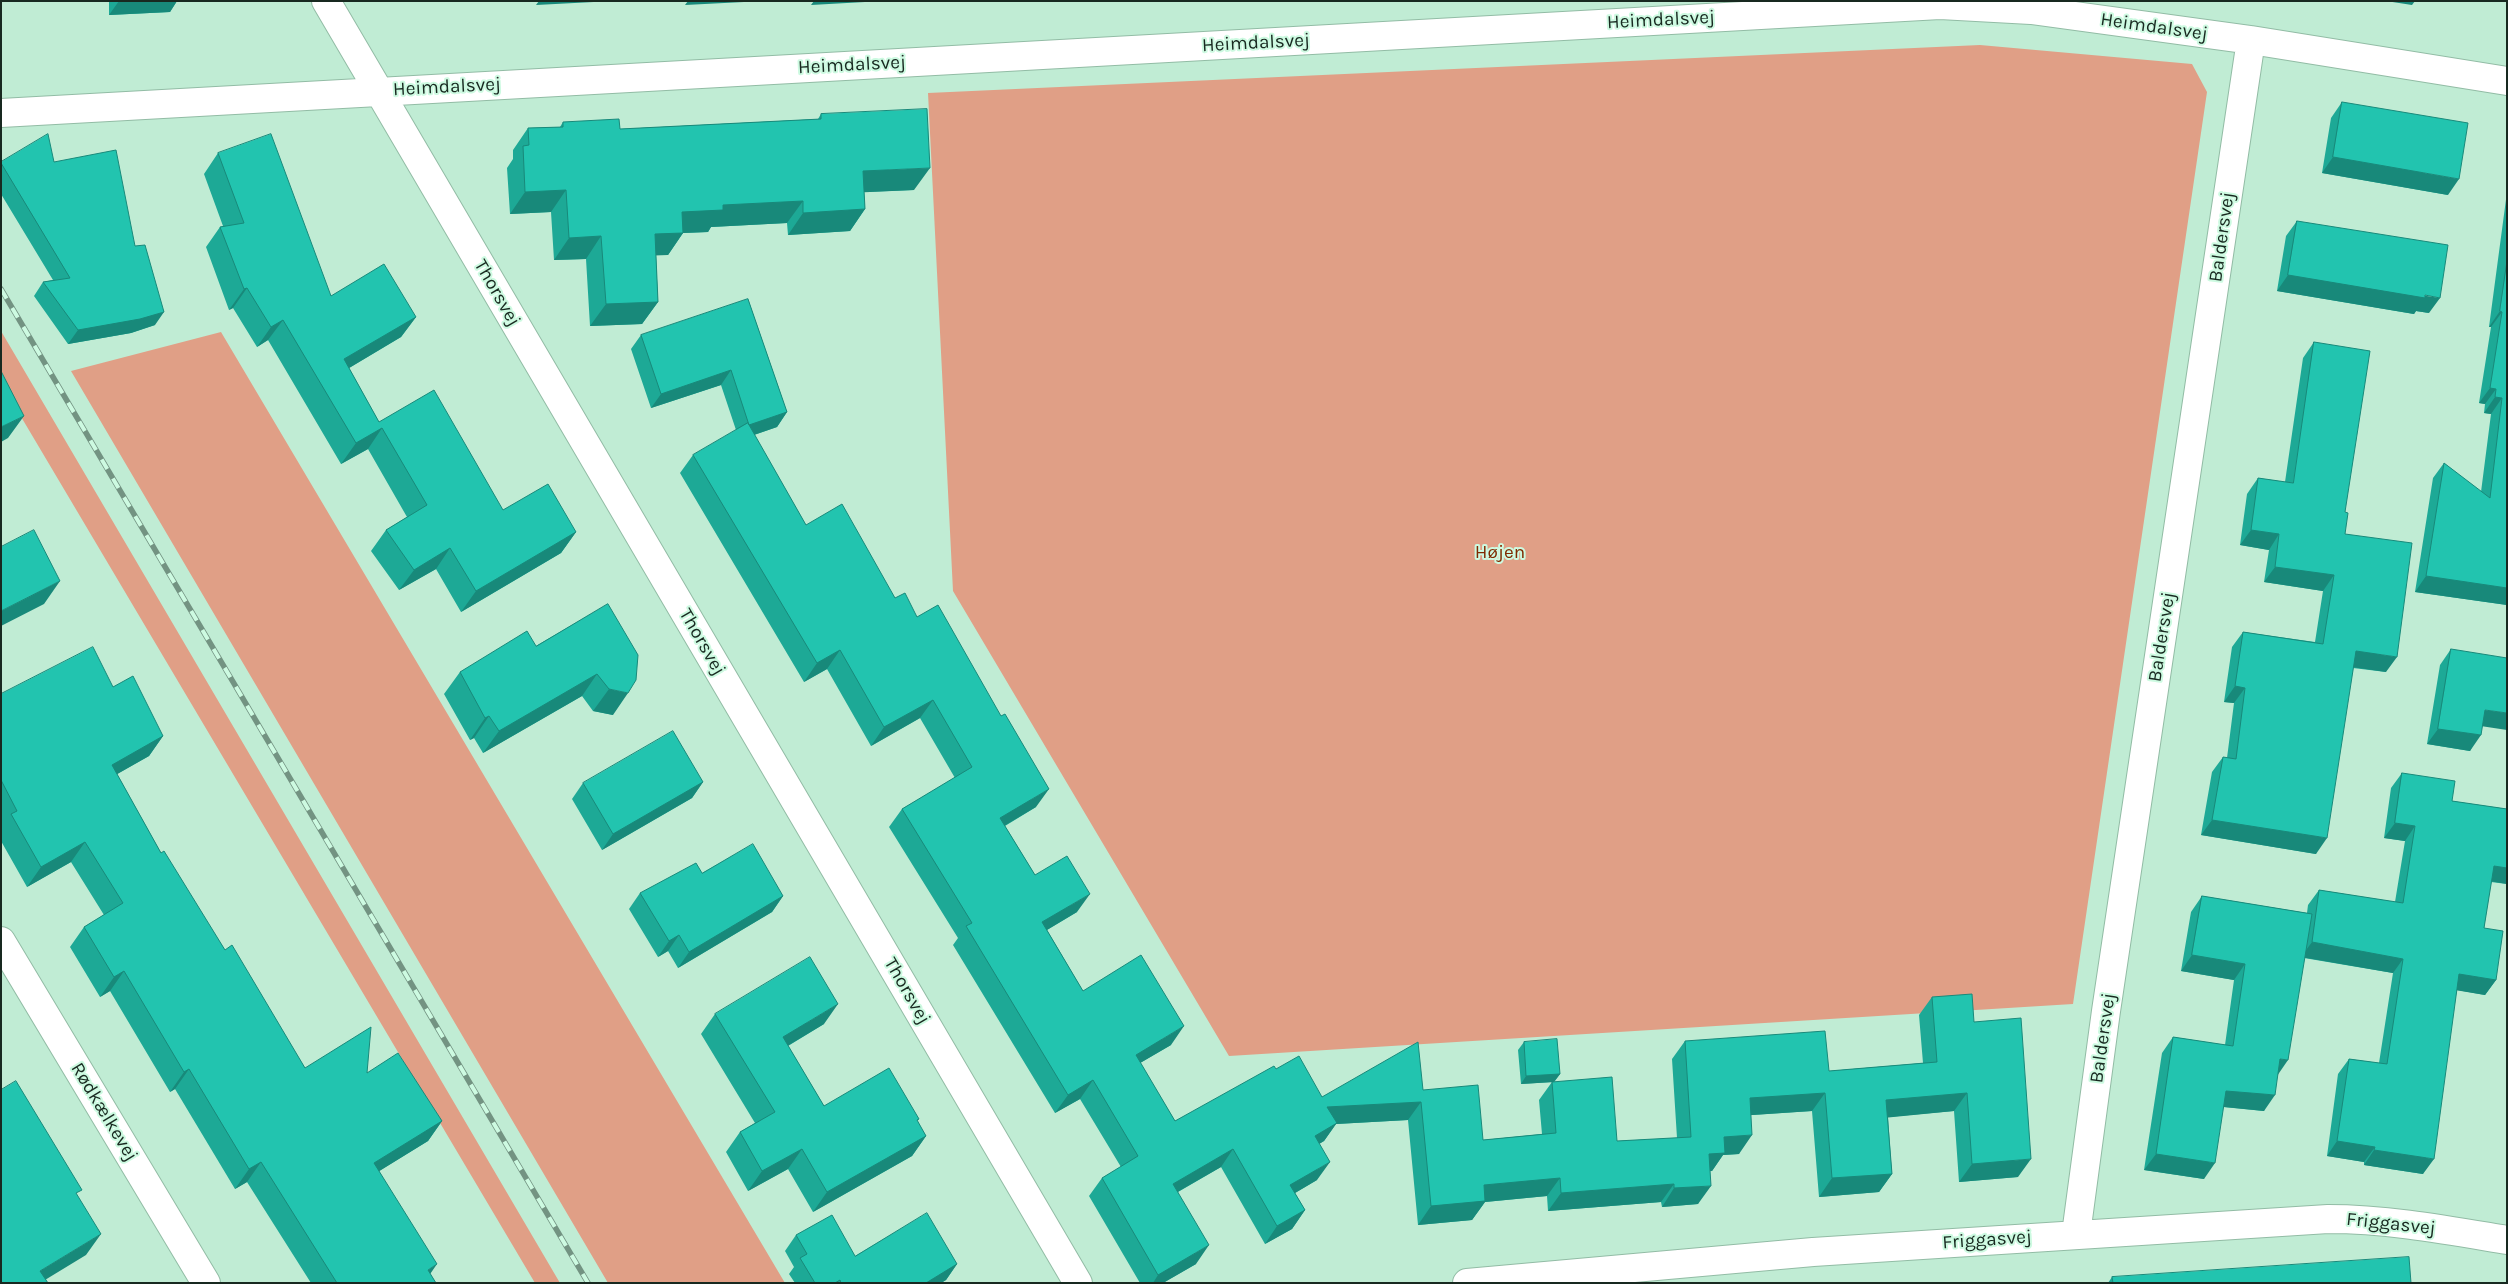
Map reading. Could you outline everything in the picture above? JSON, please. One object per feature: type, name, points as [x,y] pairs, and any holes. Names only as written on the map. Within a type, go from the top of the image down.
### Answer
[{"type":"street","name":"Thorsvej","points":[[326,1],[1078,1283]]},
{"type":"street","name":"Heimdalsvej","points":[[1,113],[1940,5],[2031,10],[2251,40],[2507,81]]},
{"type":"street","name":"Baldersvej","points":[[2076,1234],[2109,991],[2251,40]]},
{"type":"street","name":"Rødkælkevej","points":[[1,941],[206,1283]]},
{"type":"street","name":"Friggasvej","points":[[1467,1283],[1813,1252],[2328,1219],[2368,1219],[2507,1240]]},
{"type":"green space","name":"Højen","points":[[1980,45],[2192,64],[2207,92],[2073,1004],[1229,1056],[953,591],[928,93]]},
{"type":"green space","points":[[1,331],[560,1283],[535,1283],[1,383]]},
{"type":"green space","points":[[221,332],[785,1283],[608,1283],[71,371]]},
{"type":"building","points":[[2342,102],[2468,123],[2459,179],[2333,157]]},
{"type":"building","points":[[927,109],[930,168],[863,171],[865,209],[803,213],[803,201],[723,205],[723,210],[682,212],[683,233],[655,234],[658,302],[606,304],[601,236],[569,238],[566,190],[525,192],[523,146],[529,145],[528,128],[563,127],[563,122],[619,119],[620,129],[821,119],[821,114]]},
{"type":"building","points":[[48,134],[54,162],[116,150],[135,246],[145,245],[164,312],[140,319],[78,330],[43,282],[70,278],[1,162]]},
{"type":"building","points":[[271,134],[331,296],[384,264],[416,317],[344,359],[379,422],[434,390],[503,510],[548,484],[576,532],[476,591],[450,548],[414,570],[386,530],[427,505],[382,428],[356,443],[283,320],[271,327],[247,288],[244,289],[220,227],[244,223],[218,153]]},
{"type":"building","points":[[2297,221],[2448,245],[2440,298],[2425,295],[2425,298],[2288,275]]},
{"type":"building","points":[[2507,261],[2507,588],[2426,576],[2444,463],[2490,498],[2502,398],[2495,397],[2496,389],[2490,388],[2502,312],[2500,311]]},
{"type":"building","points":[[748,299],[787,412],[749,425],[731,370],[661,394],[641,335]]},
{"type":"building","points":[[2314,342],[2370,351],[2345,512],[2348,513],[2345,534],[2412,543],[2397,657],[2356,651],[2327,838],[2212,820],[2223,757],[2236,759],[2245,688],[2235,686],[2243,632],[2323,644],[2334,575],[2275,567],[2279,534],[2251,530],[2258,478],[2293,483]]},
{"type":"building","points":[[1,371],[24,416],[1,427]]},
{"type":"building","points":[[748,423],[806,525],[842,504],[895,598],[905,593],[917,617],[938,605],[1001,716],[1005,714],[1049,789],[1000,818],[1035,875],[1067,856],[1090,894],[1042,922],[1083,991],[1141,955],[1184,1026],[1136,1055],[1175,1121],[1274,1066],[1276,1069],[1299,1056],[1322,1097],[1418,1042],[1423,1090],[1478,1085],[1483,1140],[1556,1133],[1552,1082],[1612,1077],[1617,1141],[1691,1137],[1685,1041],[1825,1031],[1829,1071],[1937,1062],[1932,997],[1972,994],[1974,1022],[2021,1018],[2031,1159],[1972,1164],[1967,1093],[1886,1100],[1892,1174],[1832,1178],[1825,1093],[1750,1098],[1752,1135],[1724,1137],[1725,1153],[1709,1154],[1711,1186],[1674,1188],[1674,1184],[1561,1193],[1560,1178],[1484,1185],[1485,1201],[1431,1206],[1421,1102],[1327,1107],[1337,1123],[1315,1136],[1330,1162],[1290,1185],[1305,1210],[1277,1226],[1233,1149],[1173,1184],[1209,1245],[1158,1275],[1102,1178],[1138,1156],[1093,1080],[1068,1095],[966,926],[972,923],[902,809],[972,767],[933,700],[884,727],[840,650],[817,663],[693,455]]},
{"type":"building","points":[[34,530],[60,581],[1,611],[1,547]]},
{"type":"building","points":[[608,604],[638,655],[636,680],[628,693],[609,689],[597,674],[499,731],[489,716],[485,718],[460,672],[527,631],[536,646]]},
{"type":"building","points":[[93,647],[113,687],[133,676],[163,736],[112,765],[161,853],[164,851],[225,950],[232,945],[305,1068],[371,1027],[367,1073],[398,1053],[442,1121],[374,1163],[437,1264],[428,1270],[436,1283],[337,1283],[261,1162],[249,1169],[189,1069],[184,1072],[124,971],[114,977],[84,927],[123,903],[85,842],[41,867],[11,814],[17,811],[1,780],[1,694]]},
{"type":"building","points":[[2451,649],[2507,658],[2507,713],[2485,710],[2481,735],[2438,729]]},
{"type":"building","points":[[673,731],[703,782],[613,834],[583,783]]},
{"type":"building","points":[[2402,773],[2455,781],[2452,801],[2507,809],[2507,868],[2494,866],[2484,928],[2503,931],[2496,980],[2459,974],[2434,1159],[2374,1150],[2375,1147],[2337,1141],[2349,1059],[2387,1064],[2403,959],[2312,942],[2319,890],[2403,903],[2415,826],[2395,823]]},
{"type":"building","points":[[753,844],[783,896],[689,952],[679,935],[669,941],[640,893],[696,863],[702,873]]},
{"type":"building","points":[[2202,896],[2312,914],[2288,1060],[2280,1059],[2275,1095],[2226,1091],[2215,1163],[2156,1154],[2173,1037],[2233,1046],[2245,964],[2192,955]]},
{"type":"building","points":[[810,957],[838,1004],[783,1037],[824,1106],[889,1068],[919,1119],[917,1120],[926,1136],[827,1192],[802,1149],[762,1171],[740,1132],[775,1112],[715,1014]]},
{"type":"building","points":[[1557,1039],[1560,1074],[1526,1076],[1524,1042]]},
{"type":"building","points":[[16,1081],[82,1190],[76,1193],[101,1234],[40,1271],[48,1283],[1,1283],[1,1090]]},
{"type":"building","points":[[927,1213],[957,1264],[926,1283],[841,1283],[840,1280],[835,1283],[815,1283],[800,1258],[807,1254],[796,1235],[832,1215],[855,1256]]},
{"type":"building","points":[[2409,1257],[2411,1283],[2113,1283],[2112,1277]]},
{"type":"railway","points":[[1,289],[588,1283]]}]
